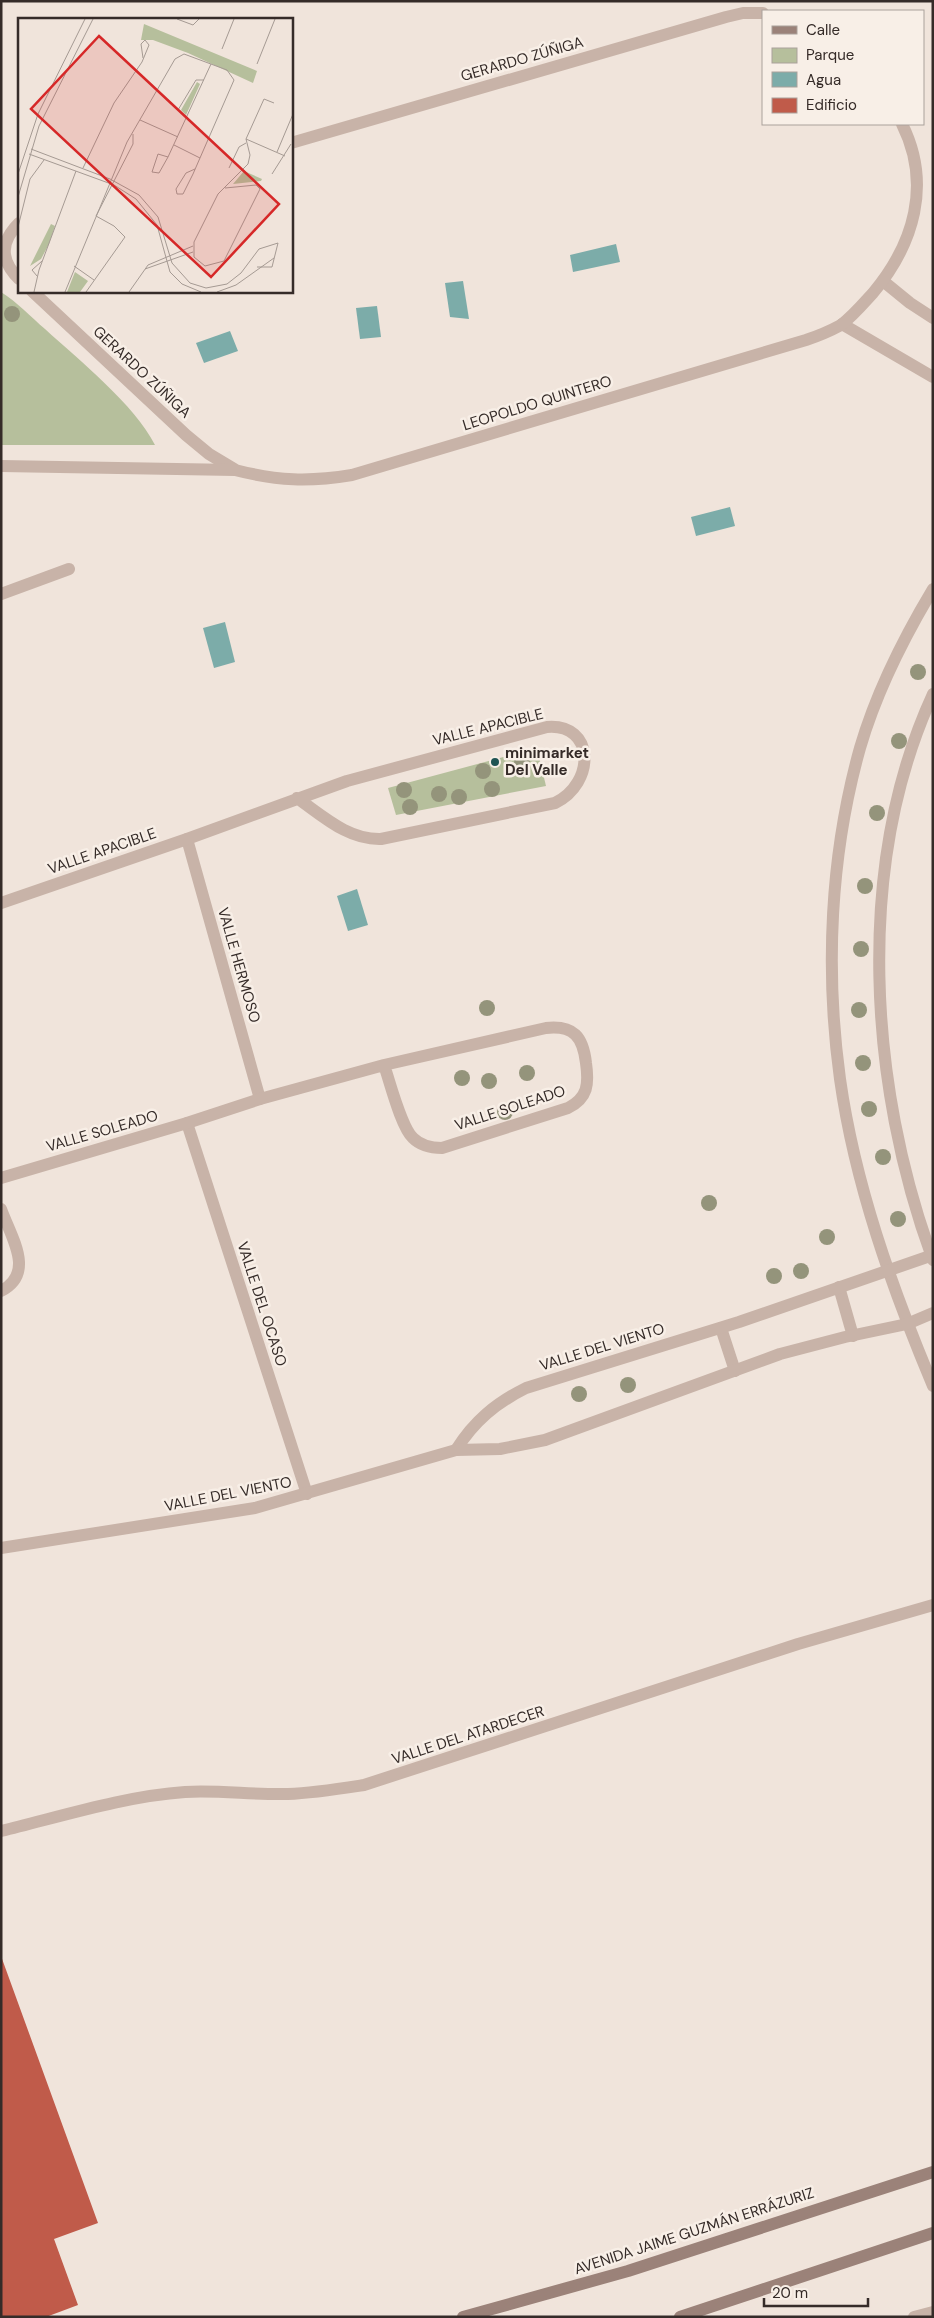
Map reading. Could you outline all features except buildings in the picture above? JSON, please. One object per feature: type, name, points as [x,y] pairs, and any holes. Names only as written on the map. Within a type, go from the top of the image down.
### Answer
[{"type":"main road","name":"AVENIDA JAIME GUZMÁN ERRÁZURIZ","points":[[464,2317],[628,2270],[933,2172]]},
{"type":"main road","points":[[680,2317],[933,2233]]},
{"type":"street","name":"GERARDO ZÚÑIGA","points":[[292,143],[726,17],[744,13],[762,13]]},
{"type":"street","points":[[902,125],[913,155],[916,203],[905,244],[896,263],[883,281],[910,303],[933,318]]},
{"type":"street","points":[[18,224],[10,232],[5,244],[4,257],[9,268],[18,278]]},
{"type":"street","name":"LEOPOLDO QUINTERO","points":[[236,470],[262,477],[288,480],[320,480],[352,475],[806,340],[842,324],[860,308],[883,281]]},
{"type":"street","name":"GERARDO ZÚÑIGA","points":[[33,292],[186,435],[210,454],[236,470]]},
{"type":"street","points":[[842,324],[933,377]]},
{"type":"street","points":[[1,466],[236,470]]},
{"type":"street","points":[[1,594],[69,569]]},
{"type":"street","points":[[933,589],[891,667],[860,747],[848,798],[834,901],[832,960],[834,1020],[840,1080],[859,1171],[888,1269],[933,1386]]},
{"type":"street","points":[[932,1257],[906,1175],[894,1121],[886,1067],[881,1012],[880,953],[883,893],[890,834],[913,745],[933,694]]},
{"type":"street","name":"VALLE APACIBLE","points":[[1,903],[187,840],[297,798],[347,781],[547,727],[557,726],[575,736],[581,744],[584,760],[582,778],[577,786],[570,794],[555,802],[381,839],[354,835],[297,798]]},
{"type":"street","name":"VALLE HERMOSO","points":[[187,840],[260,1099]]},
{"type":"street","name":"VALLE SOLEADO","points":[[1,1178],[187,1123],[260,1099],[384,1065],[556,1027],[564,1028],[574,1033],[581,1040],[585,1048],[588,1080],[583,1097],[576,1104],[568,1108],[442,1148],[431,1148],[420,1144],[407,1132],[384,1065]]},
{"type":"street","name":"VALLE DEL OCASO","points":[[187,1123],[307,1494]]},
{"type":"street","points":[[1,1209],[20,1260],[20,1270],[11,1286],[1,1291]]},
{"type":"street","name":"VALLE DEL VIENTO","points":[[456,1450],[467,1431],[482,1415],[503,1400],[526,1388],[721,1328],[888,1269],[932,1257]]},
{"type":"street","points":[[839,1287],[853,1336]]},
{"type":"street","name":"VALLE DEL VIENTO","points":[[1,1548],[246,1510],[456,1450],[500,1449],[545,1440],[780,1354],[908,1324],[933,1314]]},
{"type":"street","points":[[721,1328],[734,1371]]},
{"type":"street","name":"VALLE DEL ATARDECER","points":[[1,1831],[146,1797],[183,1792],[219,1791],[287,1794],[320,1792],[364,1785],[798,1644],[933,1605]]},
{"type":"street","points":[[914,2317],[933,2312]]},
{"type":"green space","points":[[1,292],[13,300],[90,369],[134,414],[155,445],[1,445]]},
{"type":"green space","points":[[537,748],[546,786],[396,815],[388,788]]},
{"type":"water","points":[[616,244],[620,262],[573,272],[570,255]]},
{"type":"water","points":[[463,281],[469,319],[450,317],[445,283]]},
{"type":"water","points":[[377,306],[381,337],[360,339],[356,308]]},
{"type":"water","points":[[230,331],[238,351],[204,363],[196,343]]},
{"type":"water","points":[[730,507],[735,526],[696,536],[691,517]]},
{"type":"water","points":[[225,622],[235,662],[214,668],[203,628]]},
{"type":"water","points":[[357,889],[368,925],[348,931],[337,896]]},
{"type":"place","name":"minimarket Del Valle","points":[[495,762]]}]
